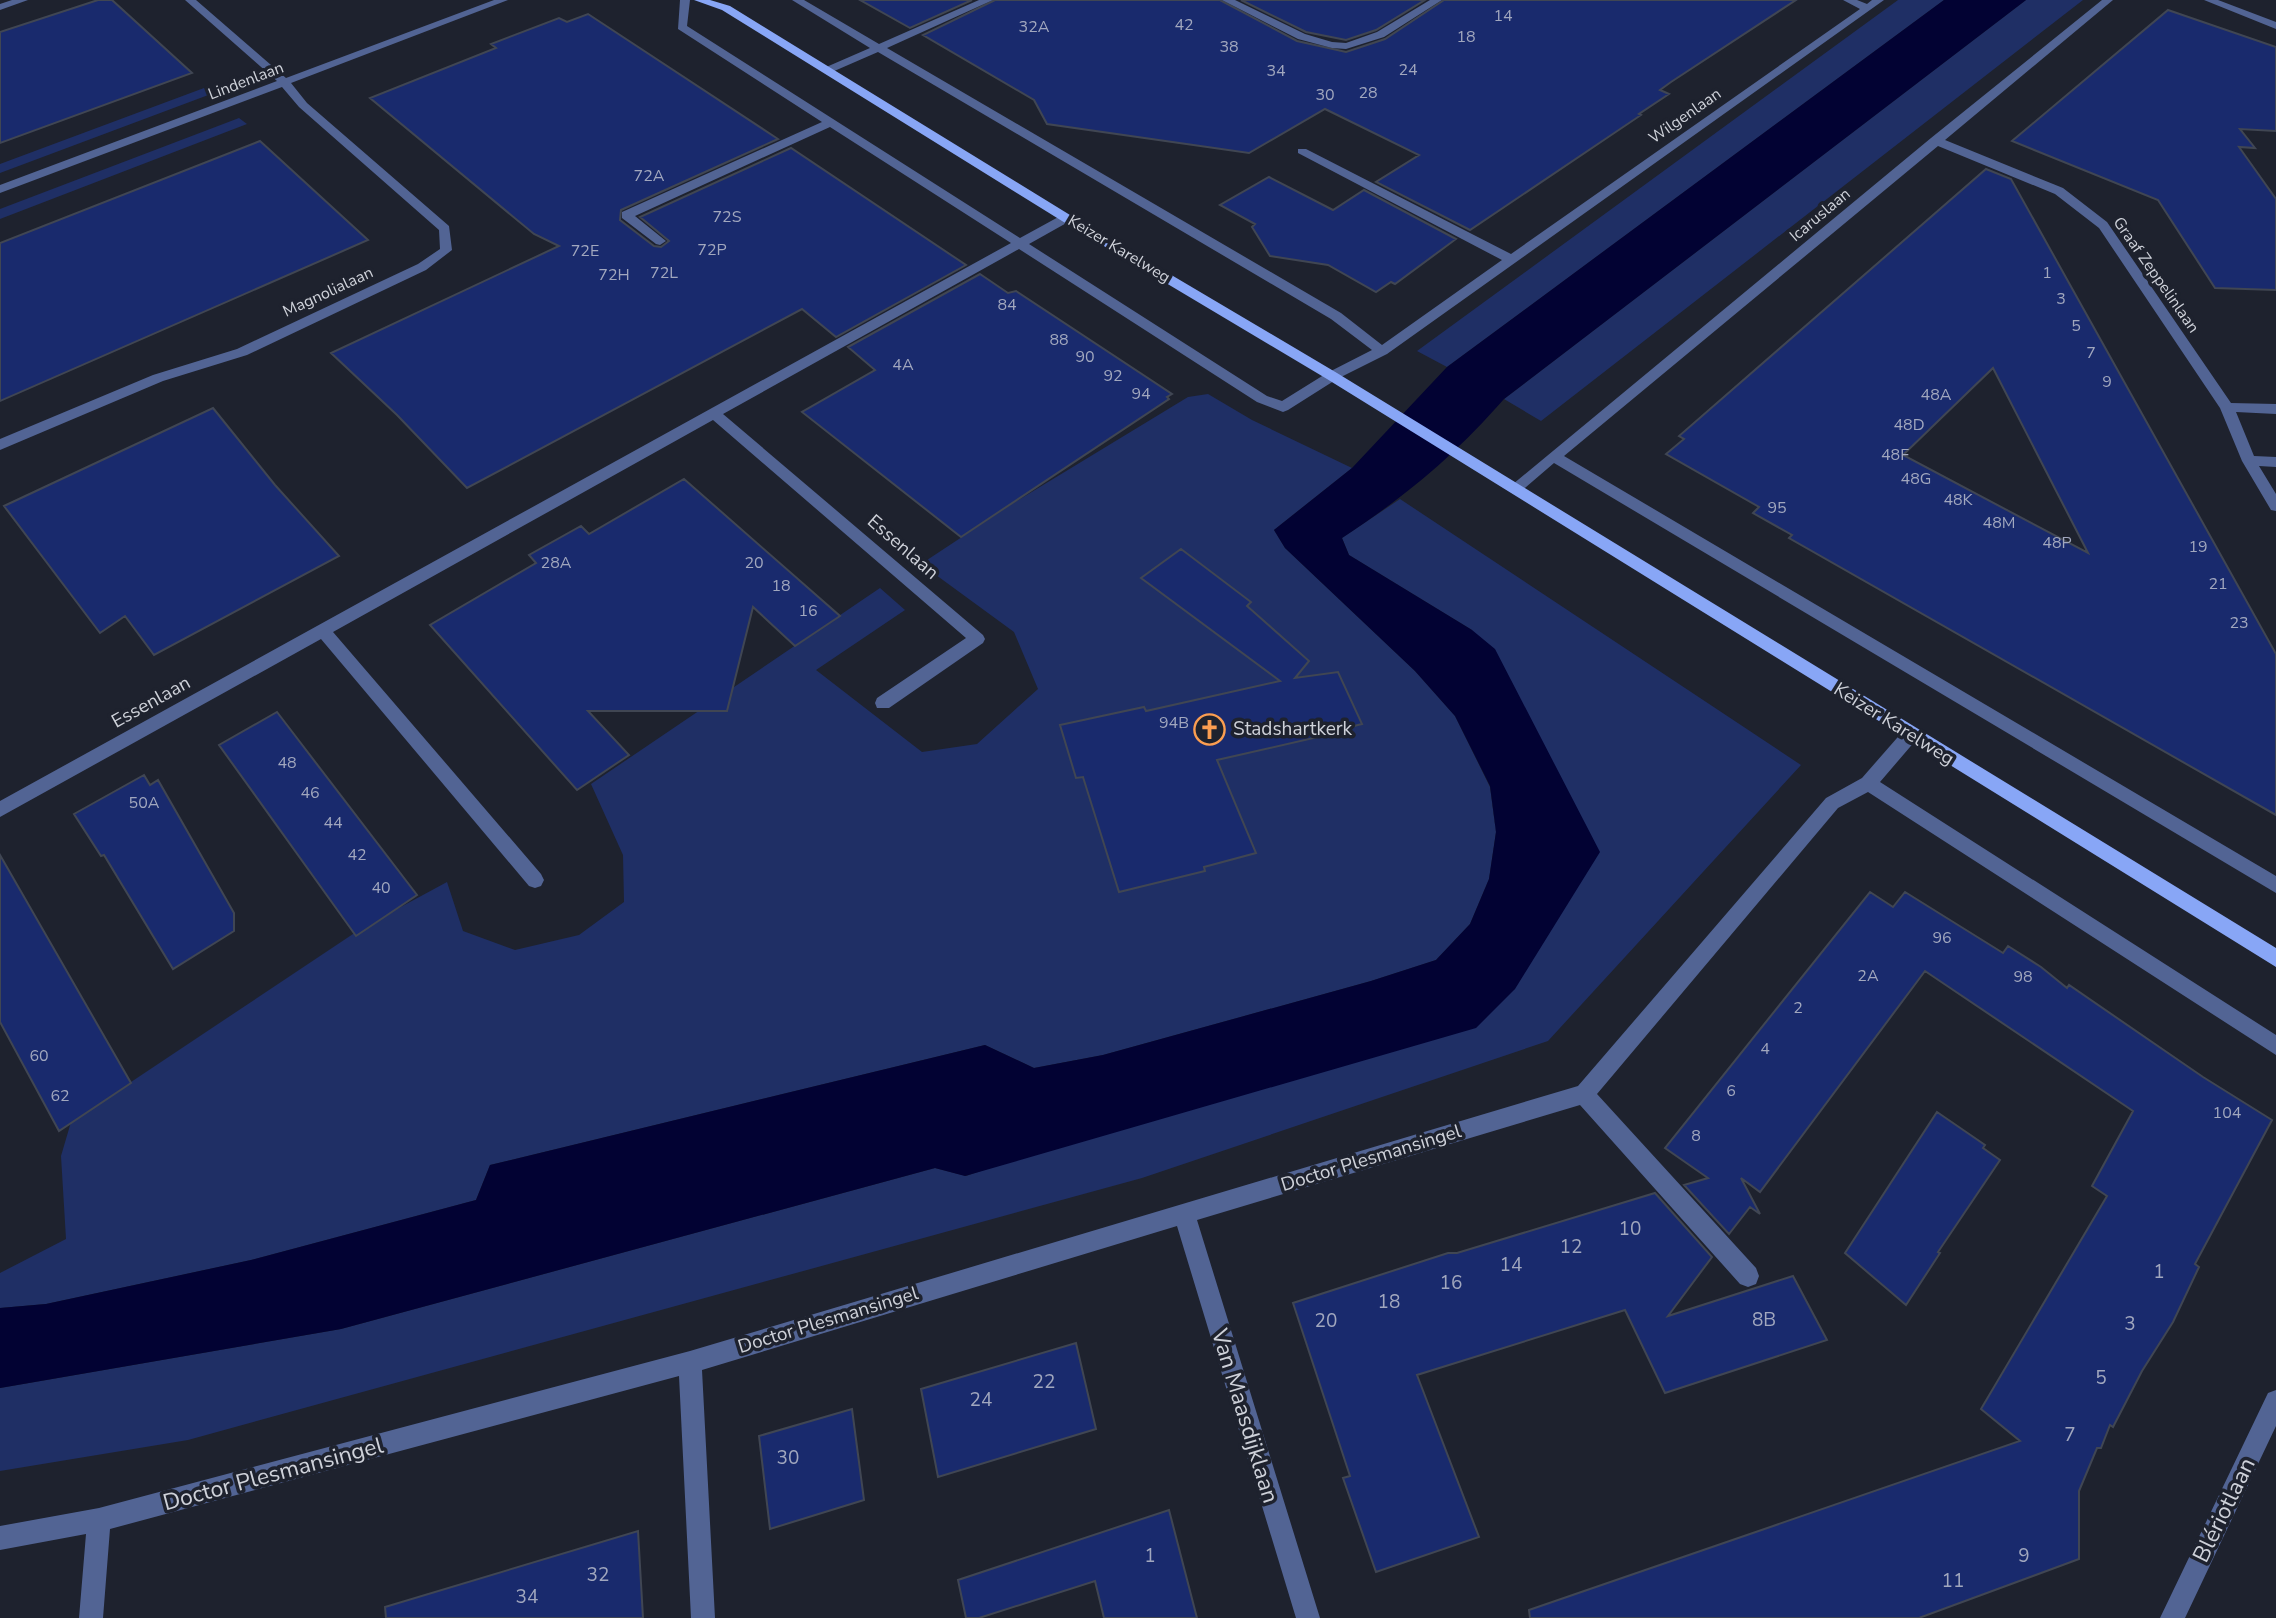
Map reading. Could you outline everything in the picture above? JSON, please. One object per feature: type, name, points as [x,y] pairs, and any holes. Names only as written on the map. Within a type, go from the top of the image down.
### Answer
[{"type":"main road","name":"Keizer Karelweg","points":[[699,0],[724,4],[1066,218],[1332,376],[2276,958]]},
{"type":"street","points":[[0,7],[23,0]]},
{"type":"street","points":[[190,0],[285,83]]},
{"type":"street","name":"Lindenlaan","points":[[0,189],[503,0]]},
{"type":"street","points":[[685,0],[682,27],[1018,245]]},
{"type":"street","points":[[797,0],[1336,316],[1382,351]]},
{"type":"street","points":[[828,71],[988,0]]},
{"type":"street","points":[[1227,0],[1320,43],[1348,46],[1367,39],[1437,0]]},
{"type":"street","points":[[1848,0],[1868,8]]},
{"type":"street","name":"Wilgenlaan","points":[[1018,245],[1262,399],[1283,407],[1332,376],[1382,351],[1880,0]]},
{"type":"street","name":"Icaruslaan","points":[[1553,456],[2108,0]]},
{"type":"street","points":[[2209,0],[2276,26]]},
{"type":"street","name":"Magnolialaan","points":[[0,445],[158,378],[242,352],[422,267],[446,250],[445,229],[303,105],[285,83]]},
{"type":"street","points":[[660,241],[626,215],[829,123]]},
{"type":"street","name":"Graaf Zeppelinlaan","points":[[1936,140],[2059,191],[2102,225],[2227,407],[2249,461],[2276,506]]},
{"type":"street","points":[[1302,151],[1512,260]]},
{"type":"street","name":"Essenlaan","points":[[0,810],[1066,218]]},
{"type":"street","points":[[2227,407],[2276,409]]},
{"type":"street","name":"Essenlaan","points":[[713,414],[977,639],[883,703]]},
{"type":"street","points":[[1514,489],[1553,456],[2276,885]]},
{"type":"street","points":[[2249,461],[2276,462]]},
{"type":"street","points":[[323,631],[535,880]]},
{"type":"street","points":[[1748,1276],[1584,1094],[1832,803],[1868,783],[1910,734]]},
{"type":"street","points":[[1868,783],[2276,1046]]},
{"type":"street","name":"Doctor Plesmansingel","points":[[0,1538],[99,1520],[690,1362],[1584,1094]]},
{"type":"street","name":"Van Maasdijklaan","points":[[1184,1214],[1308,1618]]},
{"type":"street","points":[[690,1362],[703,1618]]},
{"type":"street","name":"Blériotlaan","points":[[2172,1618],[2276,1401]]},
{"type":"street","points":[[91,1618],[99,1520]]},
{"type":"shaded area","points":[[1898,0],[1944,0],[1447,367],[1417,351]]},
{"type":"shaded area","points":[[1944,0],[2026,0],[1504,399],[1428,475],[1342,538],[1349,555],[1472,630],[1495,649],[1600,852],[1515,989],[1476,1028],[965,1176],[935,1168],[341,1329],[0,1388],[0,1308],[46,1304],[251,1260],[476,1200],[490,1165],[985,1045],[1034,1068],[1103,1055],[1371,981],[1436,960],[1470,924],[1489,879],[1496,832],[1490,786],[1455,716],[1415,671],[1285,548],[1274,530],[1352,468],[1447,367]]},
{"type":"shaded area","points":[[2026,0],[2083,0],[1541,421],[1504,399]]},
{"type":"shaded area","points":[[204,88],[211,94],[0,173],[0,164]]},
{"type":"shaded area","points":[[239,118],[247,124],[0,219],[0,209]]},
{"type":"shaded area","points":[[1208,394],[1252,420],[1352,468],[1274,530],[1285,548],[1415,671],[1455,716],[1490,787],[1496,832],[1489,879],[1470,924],[1436,960],[1371,981],[1103,1055],[1034,1068],[985,1045],[490,1165],[476,1200],[251,1260],[46,1304],[0,1308],[0,1273],[66,1239],[61,1156],[71,1122],[362,928],[447,882],[463,931],[515,950],[579,935],[624,902],[623,855],[591,784],[880,588],[905,610],[816,670],[922,752],[977,744],[1038,689],[1014,632],[921,564],[1012,504],[1188,397]]},
{"type":"shaded area","points":[[1400,499],[1801,765],[1548,1041],[1142,1178],[188,1440],[0,1471],[0,1388],[341,1329],[935,1168],[966,1176],[1515,989],[1472,630],[1349,555],[1342,538]]},
{"type":"building","points":[[98,0],[112,0],[192,73],[0,143],[0,32]]},
{"type":"building","points":[[860,0],[972,0],[910,28]]},
{"type":"building","points":[[995,0],[1220,0],[1297,41],[1346,52],[1385,39],[1444,0],[1796,0],[1671,82],[1660,90],[1669,94],[1639,114],[1641,115],[1470,230],[1376,182],[1419,155],[1325,109],[1249,153],[1047,124],[1034,100],[923,35]]},
{"type":"building","points":[[1241,0],[1425,0],[1376,30],[1346,40],[1306,32]]},
{"type":"building","points":[[2168,10],[2276,47],[2276,131],[2240,129],[2255,148],[2239,147],[2276,199],[2276,290],[2215,288],[2158,200],[2012,141]]},
{"type":"building","points":[[588,14],[778,139],[621,210],[620,220],[654,246],[661,247],[669,241],[640,217],[791,148],[966,265],[836,337],[802,309],[467,488],[397,415],[331,353],[559,246],[534,234],[370,98],[496,48],[491,44],[559,18],[567,22]]},
{"type":"building","points":[[260,141],[368,240],[0,401],[0,243]]},
{"type":"building","points":[[1986,169],[2011,179],[2276,654],[2276,815],[1789,538],[1792,535],[1753,513],[1759,507],[1666,454],[1684,439],[1679,436]],"holes":[[[1993,368],[2088,553],[1903,455]]]},
{"type":"building","points":[[1269,177],[1333,210],[1364,190],[1456,239],[1395,284],[1391,282],[1376,292],[1328,265],[1270,256],[1252,227],[1255,224],[1220,205]]},
{"type":"building","points":[[980,274],[1008,293],[1016,291],[1172,394],[1167,397],[1169,399],[961,537],[802,412],[875,370],[848,347]]},
{"type":"building","points":[[213,408],[275,485],[339,556],[154,655],[125,616],[100,633],[4,506]]},
{"type":"building","points":[[684,479],[840,616],[795,646],[753,607],[727,711],[588,711],[629,755],[577,790],[430,625],[536,563],[529,555],[581,526],[589,534]]},
{"type":"building","points":[[1181,549],[1251,602],[1247,606],[1309,661],[1295,678],[1338,672],[1362,724],[1329,732],[1331,734],[1217,760],[1256,853],[1204,867],[1205,871],[1119,892],[1083,777],[1076,778],[1060,725],[1144,707],[1146,711],[1280,681],[1141,578]]},
{"type":"building","points":[[277,712],[417,895],[356,936],[219,745]]},
{"type":"building","points":[[144,775],[150,785],[158,780],[234,913],[234,931],[173,969],[104,855],[101,856],[74,814]]},
{"type":"building","points":[[0,855],[131,1083],[59,1131],[0,1022]]},
{"type":"building","points":[[1870,892],[1893,907],[1905,892],[2003,953],[2008,946],[2067,988],[2069,985],[2203,1077],[2272,1120],[2195,1264],[2199,1267],[2173,1322],[2142,1371],[2113,1427],[2110,1425],[2101,1448],[2097,1448],[2079,1491],[2079,1559],[1919,1618],[1530,1618],[1529,1610],[2020,1441],[1981,1409],[2107,1196],[2092,1186],[2133,1111],[1925,971],[1760,1192],[1741,1178],[1760,1214],[1750,1207],[1729,1234],[1684,1185],[1708,1178],[1665,1148]]},
{"type":"building","points":[[1937,1112],[1985,1145],[1983,1148],[2000,1160],[1906,1305],[1845,1253]]},
{"type":"building","points":[[1655,1193],[1712,1257],[1668,1316],[1793,1276],[1827,1340],[1665,1393],[1625,1310],[1417,1375],[1479,1537],[1376,1572],[1343,1478],[1350,1476],[1293,1303],[1448,1253],[1457,1253]]},
{"type":"building","points":[[1076,1343],[1096,1429],[938,1477],[921,1389]]},
{"type":"building","points":[[852,1409],[864,1500],[770,1529],[759,1436]]},
{"type":"building","points":[[1169,1510],[1197,1618],[1104,1618],[1095,1581],[979,1618],[966,1618],[958,1580]]},
{"type":"building","points":[[638,1531],[643,1618],[386,1618],[385,1607]]},
{"type":"place","name":"Stadshartkerk","points":[[1210,729]]}]
